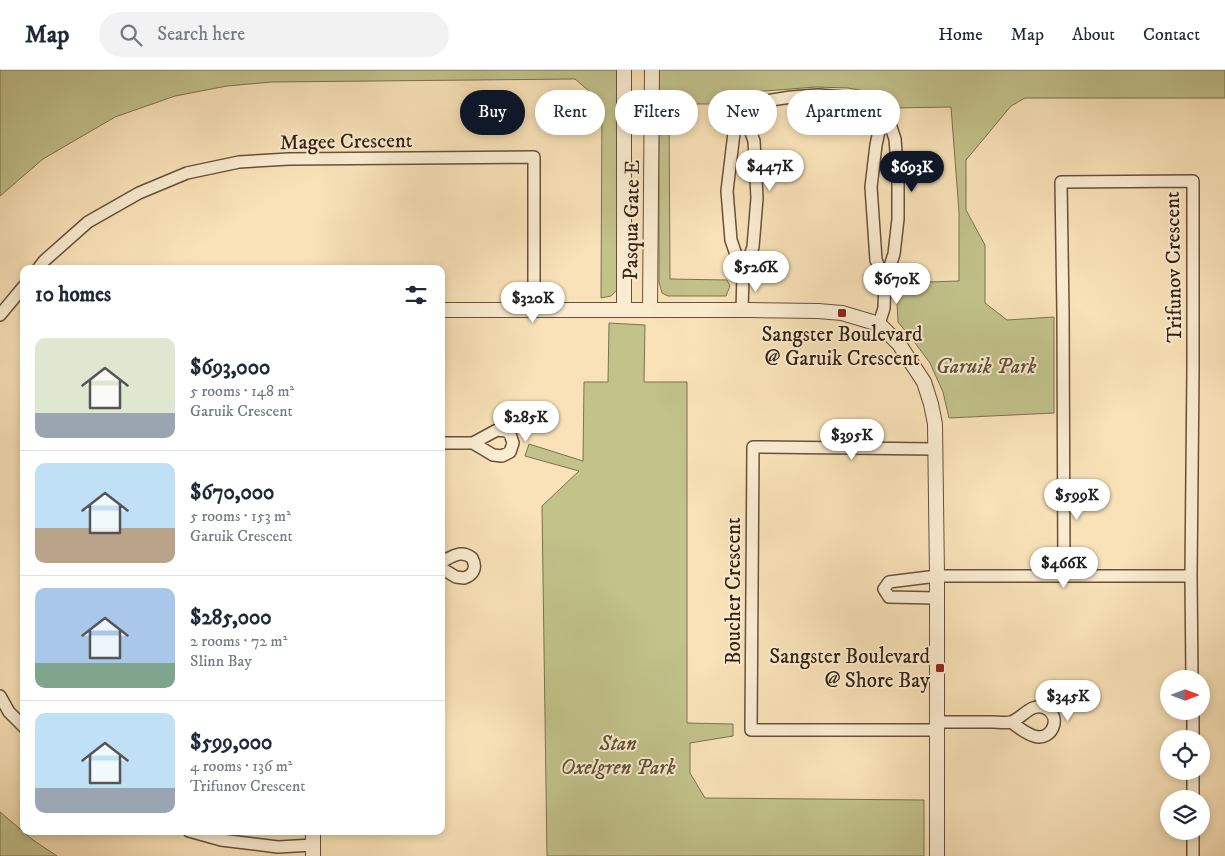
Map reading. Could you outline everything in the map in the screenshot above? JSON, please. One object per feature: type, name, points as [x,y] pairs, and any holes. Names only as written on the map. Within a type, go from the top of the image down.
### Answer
[{"type":"street","name":"Pasqua Gate E","points":[[624,70],[624,310]]},
{"type":"street","name":"Pasqua Gate E","points":[[650,310],[652,70]]},
{"type":"street","points":[[734,135],[727,191],[731,240],[743,275]]},
{"type":"street","points":[[742,310],[743,275],[753,247],[758,198],[752,135]]},
{"type":"street","points":[[878,135],[872,188],[873,229],[876,260],[885,281]]},
{"type":"street","points":[[879,324],[884,308],[885,281],[894,254],[898,219],[898,177],[893,135]]},
{"type":"street","name":"Magee Crescent","points":[[46,265],[88,222],[139,193],[187,173],[239,162],[534,157],[534,310]]},
{"type":"street","name":"Trifunov Crescent","points":[[1064,576],[1061,182],[1192,181],[1192,670]]},
{"type":"street","points":[[0,314],[20,291]]},
{"type":"street","points":[[445,310],[818,311],[842,313],[879,324],[899,344],[924,382],[935,424],[937,856]]},
{"type":"street","points":[[445,443],[473,443]]},
{"type":"street","name":"Boucher Crescent","points":[[935,448],[753,447],[751,730],[937,726]]},
{"type":"street","points":[[445,560],[464,553],[472,558],[475,566],[472,574],[464,578],[456,577],[445,570]]},
{"type":"street","points":[[936,598],[889,597],[884,589],[890,582],[937,576],[1191,576]]},
{"type":"street","points":[[0,696],[9,712],[20,722]]},
{"type":"street","points":[[937,726],[1011,722]]},
{"type":"street","points":[[203,835],[221,840],[278,847],[313,844]]},
{"type":"street","points":[[1193,840],[1193,856]]},
{"type":"green space","points":[[0,70],[619,70],[619,90],[615,90],[615,135],[619,135],[618,289],[611,296],[601,298],[602,135],[605,135],[605,90],[588,90],[575,79],[272,82],[227,86],[175,96],[115,117],[43,159],[0,196]]},
{"type":"green space","name":"Garuik Park","points":[[659,70],[1225,70],[1225,98],[1025,98],[1011,106],[966,160],[966,210],[985,245],[985,303],[1007,320],[1054,317],[1054,413],[949,418],[943,392],[930,363],[898,322],[896,283],[959,281],[959,212],[951,107],[900,108],[900,90],[816,87],[777,90],[708,90],[708,104],[698,104],[698,90],[659,90]]},
{"type":"green space","points":[[659,135],[669,135],[670,279],[727,280],[730,286],[726,296],[668,296],[662,293],[659,282]]},
{"type":"green space","name":"Stan Oxelgren Park","points":[[609,323],[645,325],[644,382],[687,382],[687,723],[733,724],[733,736],[690,743],[690,773],[705,798],[924,800],[924,856],[547,856],[542,506],[579,471],[525,456],[529,444],[583,461],[584,382],[608,382]]},
{"type":"green space","points":[[0,812],[20,829],[20,835],[27,835],[57,856],[0,856]]},
{"type":"place","name":"Sangster Boulevard @ Garuik Crescent","points":[[842,313]]},
{"type":"place","name":"Sangster Boulevard @ Shore Bay","points":[[940,668]]}]
